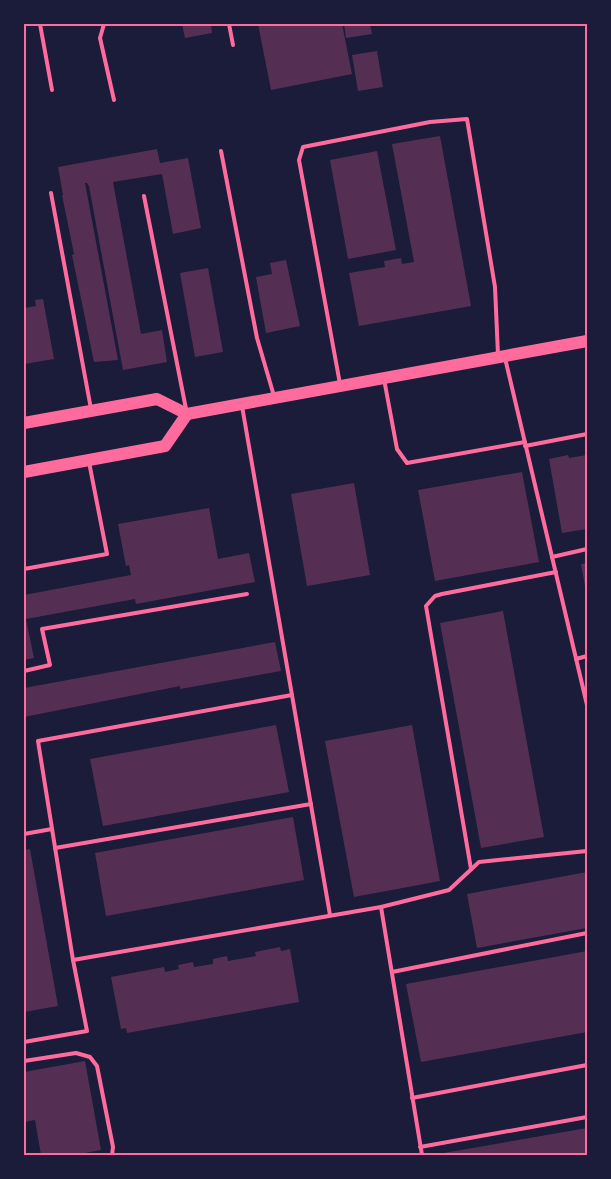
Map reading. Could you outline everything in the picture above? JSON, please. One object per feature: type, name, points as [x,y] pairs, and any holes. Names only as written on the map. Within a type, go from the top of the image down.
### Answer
[{"type":"main road","points":[[24,423],[157,399],[187,414],[587,341]]},
{"type":"main road","points":[[24,472],[164,446],[187,414]]},
{"type":"lane","points":[[40,24],[52,90]]},
{"type":"lane","points":[[104,24],[100,38],[114,100]]},
{"type":"lane","points":[[230,24],[233,45]]},
{"type":"lane","points":[[340,386],[299,160],[303,147],[430,122],[466,119],[495,287],[501,357],[525,444],[587,705]]},
{"type":"lane","points":[[221,151],[257,338],[274,398]]},
{"type":"lane","points":[[51,193],[92,411]]},
{"type":"lane","points":[[144,196],[187,414]]},
{"type":"lane","points":[[384,378],[397,449],[407,463],[587,434]]},
{"type":"lane","points":[[242,404],[330,916]]},
{"type":"lane","points":[[24,569],[107,554],[89,460]]},
{"type":"lane","points":[[552,557],[587,550]]},
{"type":"lane","points":[[471,869],[426,606],[435,596],[442,594],[556,572]]},
{"type":"lane","points":[[24,671],[50,666],[42,629],[247,594]]},
{"type":"lane","points":[[576,659],[587,656]]},
{"type":"lane","points":[[24,1042],[88,1031],[73,960],[38,741],[292,695]]},
{"type":"lane","points":[[55,848],[311,804]]},
{"type":"lane","points":[[24,834],[52,829]]},
{"type":"lane","points":[[73,960],[381,907],[449,890],[479,862],[587,851]]},
{"type":"lane","points":[[381,907],[422,1155]]},
{"type":"lane","points":[[392,972],[587,933]]},
{"type":"lane","points":[[24,1061],[76,1053],[90,1057],[97,1066],[113,1147],[112,1155]]},
{"type":"lane","points":[[412,1098],[587,1065]]},
{"type":"lane","points":[[420,1147],[587,1117]]},
{"type":"building","points":[[182,24],[211,24],[212,33],[185,38]]},
{"type":"building","points":[[258,24],[342,24],[352,74],[271,90]]},
{"type":"building","points":[[344,24],[370,24],[372,34],[346,38]]},
{"type":"building","points":[[377,51],[383,87],[358,91],[352,55]]},
{"type":"building","points":[[440,136],[471,306],[359,326],[349,273],[385,267],[384,261],[401,258],[402,264],[414,262],[392,144]]},
{"type":"building","points":[[157,149],[160,163],[188,158],[201,228],[173,234],[162,174],[113,182],[141,334],[162,330],[167,362],[123,370],[89,186],[85,183],[118,360],[94,362],[72,255],[74,254],[58,167]]},
{"type":"building","points":[[377,151],[396,250],[348,259],[330,160]]},
{"type":"building","points":[[286,260],[300,326],[266,333],[256,277],[272,274],[270,263]]},
{"type":"building","points":[[208,268],[223,352],[195,357],[180,273]]},
{"type":"building","points":[[43,299],[54,359],[24,364],[24,308],[36,306],[35,300]]},
{"type":"building","points":[[568,455],[569,458],[587,455],[587,529],[562,533],[549,459]]},
{"type":"building","points":[[522,472],[539,562],[435,581],[418,490]]},
{"type":"building","points":[[354,483],[370,575],[307,586],[291,494]]},
{"type":"building","points":[[209,508],[218,559],[249,553],[255,582],[136,604],[135,599],[26,619],[34,658],[24,660],[24,595],[131,575],[129,565],[126,566],[118,524]]},
{"type":"building","points":[[587,563],[587,592],[586,592],[581,564]]},
{"type":"building","points":[[503,611],[544,837],[481,848],[440,623]]},
{"type":"building","points":[[275,642],[281,671],[180,689],[180,686],[24,717],[24,688]]},
{"type":"building","points":[[276,725],[289,792],[103,826],[90,759]]},
{"type":"building","points":[[412,725],[440,881],[354,897],[325,741]]},
{"type":"building","points":[[293,817],[304,880],[106,916],[95,853]]},
{"type":"building","points":[[30,849],[58,1006],[24,1012],[24,850]]},
{"type":"building","points":[[587,872],[587,928],[477,948],[467,894]]},
{"type":"building","points":[[280,947],[281,951],[290,949],[299,1002],[127,1033],[126,1028],[121,1029],[111,977],[164,967],[165,972],[179,969],[178,965],[193,962],[194,967],[213,964],[213,959],[227,956],[228,961],[256,956],[255,952]]},
{"type":"building","points":[[587,951],[587,1032],[421,1062],[406,984]]},
{"type":"building","points":[[85,1061],[101,1150],[74,1155],[41,1155],[35,1120],[24,1122],[24,1072]]},
{"type":"building","points":[[587,1128],[587,1155],[438,1155],[438,1154]]}]
